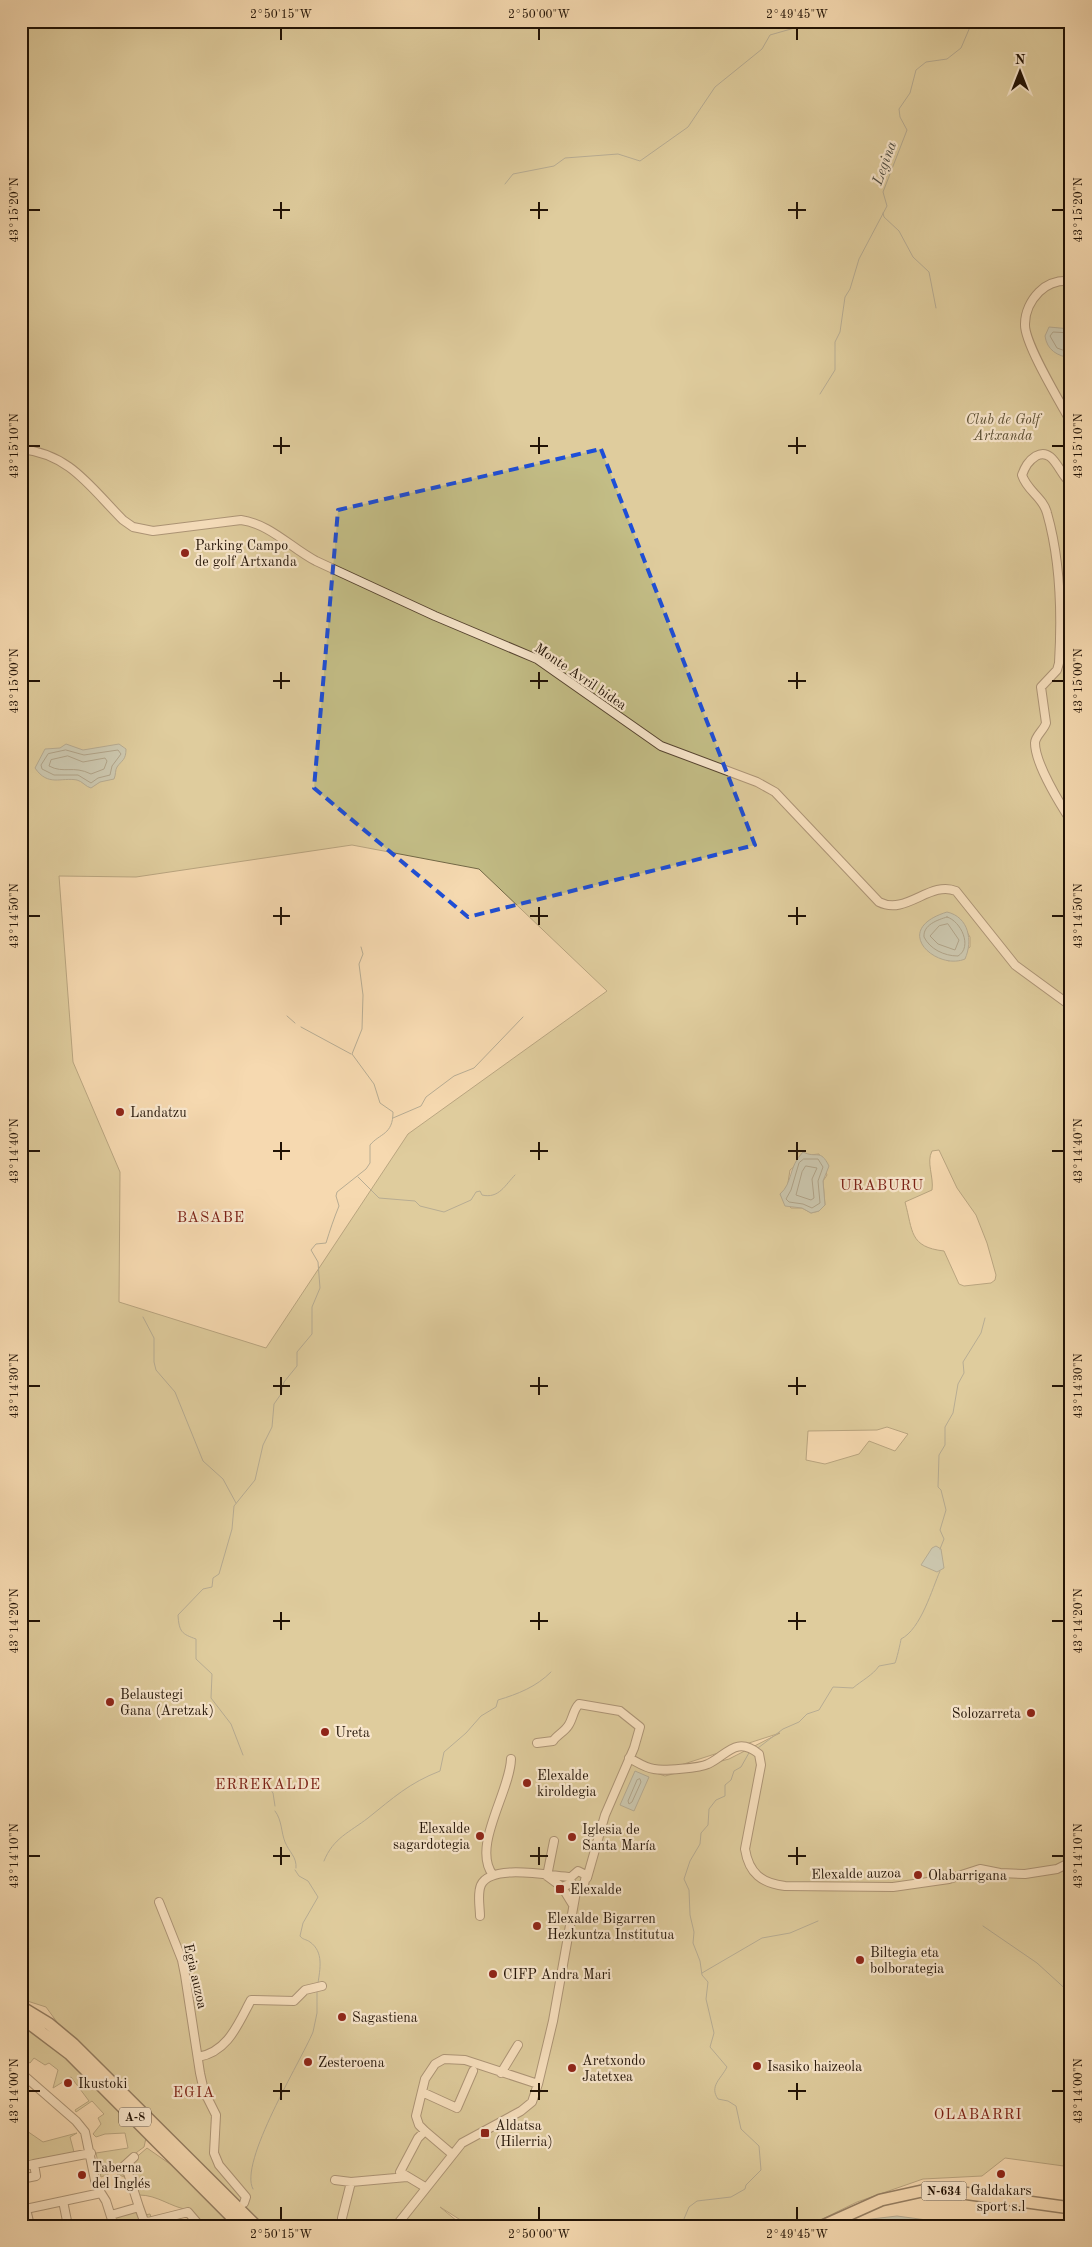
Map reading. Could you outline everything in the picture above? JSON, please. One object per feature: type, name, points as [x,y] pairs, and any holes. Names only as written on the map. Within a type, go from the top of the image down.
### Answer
[{"type":"highway","name":"A-8","points":[[22,2011],[70,2054],[241,2226]]},
{"type":"highway","name":"A-8","points":[[22,2011],[49,2024],[73,2044],[256,2226]]},
{"type":"highway","name":"N-634","points":[[823,2226],[881,2200],[922,2191],[963,2193],[1071,2208]]},
{"type":"highway","name":"N-634","points":[[839,2226],[892,2203],[920,2197],[939,2196],[1071,2213]]},
{"type":"street","points":[[1071,281],[1057,281],[1041,290],[1030,304],[1024,325],[1034,350],[1071,422]]},
{"type":"street","name":"Monte Avril bidea","points":[[21,450],[48,453],[66,462],[123,520],[133,527],[154,531],[241,520],[254,522],[264,526],[316,561],[435,616],[537,659],[662,746],[766,786],[775,792],[879,902],[895,906],[936,891],[948,889],[956,891],[1015,965],[1071,1006]]},
{"type":"street","points":[[1071,483],[1063,476],[1053,459],[1046,455],[1039,454],[1030,460],[1022,476],[1024,483],[1042,500],[1047,513],[1061,590],[1060,663],[1057,670],[1041,687],[1046,723],[1036,738],[1035,745],[1046,778],[1071,821]]},
{"type":"street","points":[[480,1916],[481,1885],[484,1880],[493,1875],[523,1873],[547,1876],[584,1885],[605,1815],[640,1727],[620,1711],[588,1704],[577,1704],[568,1726],[558,1733],[553,1741],[538,1743]]},
{"type":"street","name":"Elexalde auzoa","points":[[629,1758],[655,1770],[708,1764],[728,1749],[737,1747],[754,1750],[759,1754],[761,1765],[745,1849],[749,1863],[756,1874],[767,1884],[893,1887],[949,1879],[980,1868],[1000,1873],[1024,1874],[1057,1869],[1071,1862]]},
{"type":"street","points":[[493,1875],[486,1865],[486,1851],[494,1814],[511,1773],[511,1759]]},
{"type":"street","points":[[547,1876],[554,1841]]},
{"type":"street","points":[[396,2226],[452,2154],[469,2138],[487,2133],[532,2102],[553,2021],[573,1905],[573,1882],[578,1870],[583,1872],[587,1878]]},
{"type":"street","points":[[547,1876],[562,1887],[573,1905]]},
{"type":"street","points":[[562,1887],[573,1882]]},
{"type":"street","name":"Egia auzoa","points":[[159,1902],[182,1960],[204,2091],[216,2115],[214,2153],[219,2165],[246,2197],[244,2202]]},
{"type":"street","points":[[198,2057],[210,2055],[228,2040],[251,2000],[294,2001],[305,1990],[322,1986]]},
{"type":"street","points":[[501,2073],[518,2045]]},
{"type":"street","points":[[452,2154],[419,2125],[416,2116],[428,2073],[435,2064],[444,2059],[465,2060],[538,2084]]},
{"type":"street","points":[[422,2092],[457,2108],[473,2071]]},
{"type":"street","points":[[21,2073],[80,2124],[85,2132],[91,2153],[96,2185],[114,2226]]},
{"type":"street","points":[[398,2175],[418,2138],[425,2131]]},
{"type":"street","points":[[21,2167],[91,2153]]},
{"type":"street","points":[[134,2157],[122,2168],[128,2173],[144,2221],[148,2222],[188,2212],[200,2226]]},
{"type":"street","points":[[21,2179],[36,2176],[34,2164]]},
{"type":"street","points":[[335,2180],[351,2182],[398,2175],[407,2177],[425,2187]]},
{"type":"street","points":[[343,2226],[342,2218],[351,2182]]},
{"type":"street","points":[[30,2226],[24,2210],[101,2193]]},
{"type":"street","points":[[63,2202],[68,2226]]},
{"type":"street","points":[[110,2215],[139,2208]]},
{"type":"highlighted area","points":[[601,449],[755,845],[468,917],[314,788],[338,510]]},
{"type":"green space","name":"Club de Golf Artxanda","points":[[21,21],[1071,21],[1071,2167],[1005,2158],[982,2176],[923,2179],[857,2202],[808,2226],[470,2226],[440,2207],[463,2226],[256,2226],[73,2044],[46,2007],[21,1999],[21,1521],[27,1517],[21,1478]],"holes":[[[352,845],[479,869],[607,991],[408,1134],[266,1348],[119,1302],[120,1172],[73,1062],[59,876],[136,877]],[[965,929],[970,937],[970,947],[949,961],[932,953]],[[939,1150],[957,1188],[976,1215],[987,1243],[996,1275],[995,1280],[991,1283],[964,1286],[959,1284],[944,1251],[924,1246],[914,1236],[905,1202],[932,1190],[930,1165],[932,1151]],[[819,1154],[827,1175],[823,1181],[825,1205],[819,1211],[811,1213],[802,1208],[791,1208],[780,1194],[787,1189],[790,1170],[809,1155]],[[887,1427],[908,1434],[895,1451],[869,1441],[859,1454],[825,1464],[806,1460],[808,1431],[877,1430]],[[780,1733],[729,1759],[665,1776],[656,1773]]]},
{"type":"green space","points":[[21,2026],[49,2042],[146,2138],[144,2147],[118,2168],[101,2177],[96,2153],[128,2148],[125,2133],[105,2134],[96,2137],[93,2134],[101,2124],[98,2118],[104,2114],[92,2101],[76,2112],[75,2110],[89,2101],[71,2077],[53,2088],[58,2070],[49,2063],[45,2065],[34,2058],[30,2063],[25,2060],[21,2066]]},
{"type":"green space","points":[[21,2117],[24,2129],[43,2142],[77,2133],[70,2137],[74,2152],[21,2163]]},
{"type":"green space","points":[[147,2148],[180,2171],[225,2219],[217,2226],[203,2226],[189,2210],[152,2197],[139,2195],[129,2179],[117,2174]]},
{"type":"green space","points":[[138,2210],[145,2215],[150,2214],[152,2220],[177,2219],[166,2226],[117,2226],[113,2216]]},
{"type":"water","points":[[1049,327],[1071,329],[1071,358],[1061,356],[1050,349],[1045,336]]},
{"type":"water","points":[[66,744],[83,750],[119,744],[126,749],[126,753],[116,768],[114,779],[100,782],[91,788],[77,780],[50,779],[40,774],[35,768],[45,749],[60,748]]},
{"type":"water","points":[[947,912],[960,919],[967,931],[969,945],[965,959],[954,961],[942,959],[924,947],[920,938],[921,929],[930,920]]},
{"type":"water","points":[[803,1152],[823,1157],[829,1166],[823,1181],[825,1205],[819,1211],[811,1213],[802,1208],[785,1206],[780,1194],[787,1185],[795,1163]]},
{"type":"water","points":[[936,1546],[941,1549],[944,1568],[937,1572],[921,1565],[932,1548]]},
{"type":"water","points":[[635,1771],[649,1777],[634,1811],[620,1805]]},
{"type":"water","points":[[897,2216],[971,2226],[847,2226],[863,2220]]},
{"type":"waterway","points":[[505,184],[513,174],[554,166],[565,158],[618,154],[640,161],[688,127],[715,87],[762,49],[770,35],[819,21]]},
{"type":"waterway","name":"Legina","points":[[820,394],[835,370],[835,342],[840,332],[845,297],[850,289],[859,259],[887,206],[883,192],[907,130],[900,117],[899,109],[910,93],[916,70],[926,62],[947,59],[961,48],[970,27],[970,21]]},
{"type":"waterway","points":[[883,213],[884,217],[899,231],[913,257],[929,272],[936,308]]},
{"type":"waterway","points":[[243,1755],[231,1724],[211,1698],[212,1674],[196,1659],[196,1639],[182,1632],[178,1615],[203,1589],[212,1587],[213,1578],[219,1574],[232,1529],[234,1506],[255,1480],[263,1445],[272,1427],[274,1404],[281,1394],[284,1382],[297,1366],[297,1352],[312,1334],[312,1307],[320,1288],[318,1262],[311,1250],[316,1244],[326,1243],[339,1206],[336,1196],[337,1192],[366,1169],[370,1163],[370,1145],[385,1133],[391,1125],[393,1112],[380,1103],[374,1084],[352,1054],[362,1029],[363,995],[359,964],[363,954],[361,947]]},
{"type":"waterway","points":[[287,1016],[295,1023]]},
{"type":"waterway","points":[[393,1118],[421,1106],[426,1097],[454,1076],[474,1068],[523,1017]]},
{"type":"waterway","points":[[301,1027],[351,1054]]},
{"type":"waterway","points":[[358,1177],[379,1198],[415,1201],[420,1206],[444,1212],[471,1200],[476,1192],[480,1191],[482,1195],[488,1196],[497,1193],[515,1175]]},
{"type":"waterway","points":[[143,1317],[154,1338],[156,1370],[175,1392],[203,1461],[223,1479],[236,1503]]},
{"type":"waterway","points":[[940,1549],[944,1539],[940,1530],[946,1510],[941,1490],[938,1487],[939,1455],[945,1445],[945,1427],[953,1413],[958,1384],[964,1373],[963,1362],[981,1333],[985,1318]]},
{"type":"waterway","points":[[758,1748],[783,1729],[799,1722],[807,1714],[819,1710],[833,1687],[853,1688],[879,1666],[895,1663],[901,1639],[908,1634],[920,1618],[940,1571]]},
{"type":"waterway","points":[[324,1861],[332,1847],[343,1836],[402,1792],[440,1771],[444,1752],[466,1733],[481,1716],[496,1707],[498,1700],[526,1689],[539,1682],[551,1672]]},
{"type":"waterway","points":[[681,2226],[689,2207],[697,2201],[731,2197],[745,2189],[746,2185],[761,2170],[759,2146],[741,2129],[736,2106],[728,2101],[718,2099],[716,2094],[715,2086],[727,2067],[710,2047],[714,2033],[706,1999],[708,1982],[702,1975],[700,1961],[693,1943],[694,1932],[690,1915],[689,1890],[684,1879],[690,1861],[700,1844],[701,1833],[708,1825],[709,1809],[716,1800],[725,1796],[725,1785],[731,1780],[734,1771],[741,1767],[750,1751]]},
{"type":"waterway","points":[[266,1784],[273,1793],[275,1806]]},
{"type":"waterway","points":[[275,1811],[279,1818],[285,1842],[294,1858],[296,1868]]},
{"type":"waterway","points":[[295,1870],[299,1876],[308,1881],[318,1897],[303,1923],[300,1936],[314,1946],[319,1956],[320,1972],[318,1983]]},
{"type":"waterway","points":[[702,1973],[762,1938],[790,1933],[818,1921]]},
{"type":"waterway","points":[[983,1926],[1037,1963],[1071,1994]]},
{"type":"waterway","points":[[253,2189],[251,2176],[254,2158],[262,2136],[313,2032],[317,2013],[317,1991]]},
{"type":"place","name":"Parking Campo de golf Artxanda","points":[[185,553]]},
{"type":"place","name":"Landatzu","points":[[120,1112]]},
{"type":"place","name":"Belaustegi Gana (Aretzak)","points":[[110,1702]]},
{"type":"place","name":"Solozarreta","points":[[1031,1713]]},
{"type":"place","name":"Ureta","points":[[325,1732]]},
{"type":"place","name":"Elexalde kiroldegia","points":[[527,1783]]},
{"type":"place","name":"Elexalde sagardotegia","points":[[480,1836]]},
{"type":"place","name":"Iglesia de Santa María","points":[[572,1837]]},
{"type":"place","name":"Olabarrigana","points":[[918,1875]]},
{"type":"place","name":"Elexalde","points":[[560,1889]]},
{"type":"place","name":"Elexalde Bigarren Hezkuntza Institutua","points":[[537,1926]]},
{"type":"place","name":"Biltegia eta bolborategia","points":[[860,1960]]},
{"type":"place","name":"CIFP Andra Mari","points":[[493,1974]]},
{"type":"place","name":"Sagastiena","points":[[342,2017]]},
{"type":"place","name":"Zesteroena","points":[[308,2062]]},
{"type":"place","name":"Isasiko haizeola","points":[[757,2066]]},
{"type":"place","name":"Aretxondo Jatetxea","points":[[572,2068]]},
{"type":"place","name":"Ikustoki","points":[[68,2083]]},
{"type":"place","name":"Aldatsa (Hilerria)","points":[[485,2133]]},
{"type":"place","name":"Galdakars sport s.l","points":[[1001,2174]]},
{"type":"place","name":"Taberna del Inglés","points":[[82,2175]]},
{"type":"district","name":"URABURU","points":[[882,1185]]},
{"type":"district","name":"BASABE","points":[[211,1217]]},
{"type":"district","name":"ERREKALDE","points":[[268,1784]]},
{"type":"district","name":"EGIA","points":[[194,2092]]},
{"type":"district","name":"OLABARRI","points":[[978,2114]]}]
